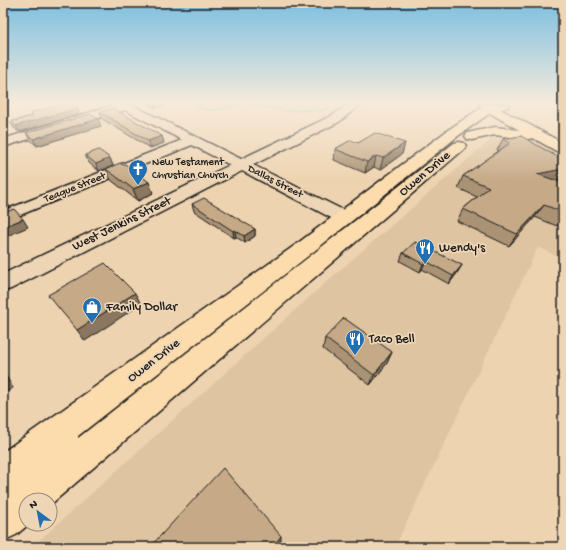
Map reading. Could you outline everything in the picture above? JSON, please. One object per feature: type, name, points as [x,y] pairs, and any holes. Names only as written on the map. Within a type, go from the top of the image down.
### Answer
[{"type":"highway","name":"Owen Drive","points":[[3,473],[119,388],[458,130]]},
{"type":"highway","name":"Owen Drive","points":[[39,492],[472,136],[477,130]]},
{"type":"highway","points":[[535,130],[559,143]]},
{"type":"highway","points":[[472,136],[495,131],[507,131],[523,133],[559,143]]},
{"type":"highway","points":[[228,336],[227,325],[231,319],[350,225],[350,221],[343,217]]},
{"type":"highway","points":[[3,495],[100,416],[111,403],[119,388]]},
{"type":"highway","points":[[3,522],[18,510]]},
{"type":"street","points":[[3,143],[45,130]]},
{"type":"street","name":"Dallas Street","points":[[172,130],[343,217]]},
{"type":"street","name":"West Jenkins Street","points":[[3,283],[313,130]]},
{"type":"street","name":"Teague Street","points":[[3,217],[192,140]]},
{"type":"shaded area","points":[[502,134],[532,139],[563,157],[563,259],[538,247],[395,547],[32,547],[49,532],[58,532],[58,524],[324,284],[495,136]]},
{"type":"building","points":[[37,130],[63,130],[33,139],[26,133]]},
{"type":"building","points":[[129,130],[151,130],[162,136],[148,141]]},
{"type":"building","points":[[375,133],[405,143],[383,158],[376,156],[367,162],[335,149],[351,140],[358,143]]},
{"type":"building","points":[[521,136],[563,160],[563,169],[537,174],[563,183],[563,212],[544,205],[517,234],[463,209],[489,187],[463,176],[510,143],[503,139]]},
{"type":"building","points":[[99,150],[110,158],[96,164],[85,155]]},
{"type":"building","points":[[120,163],[123,165],[125,164],[149,182],[133,189],[106,169]]},
{"type":"building","points":[[204,198],[255,229],[244,236],[235,230],[233,231],[192,204]]},
{"type":"building","points":[[14,209],[23,219],[3,227],[3,213]]},
{"type":"building","points":[[415,242],[462,265],[453,276],[426,261],[423,264],[403,253]]},
{"type":"building","name":"Family Dollar","points":[[105,263],[135,293],[77,330],[48,295]]},
{"type":"building","points":[[344,318],[392,352],[374,375],[325,338]]},
{"type":"building","points":[[223,468],[281,536],[273,547],[150,547]]},
{"type":"place","name":"New Testament Chrustian Church","points":[[138,186]]},
{"type":"place","name":"Wendy's","points":[[425,265]]},
{"type":"place","name":"Family Dollar","points":[[92,324]]},
{"type":"place","name":"Taco Bell","points":[[355,356]]}]
